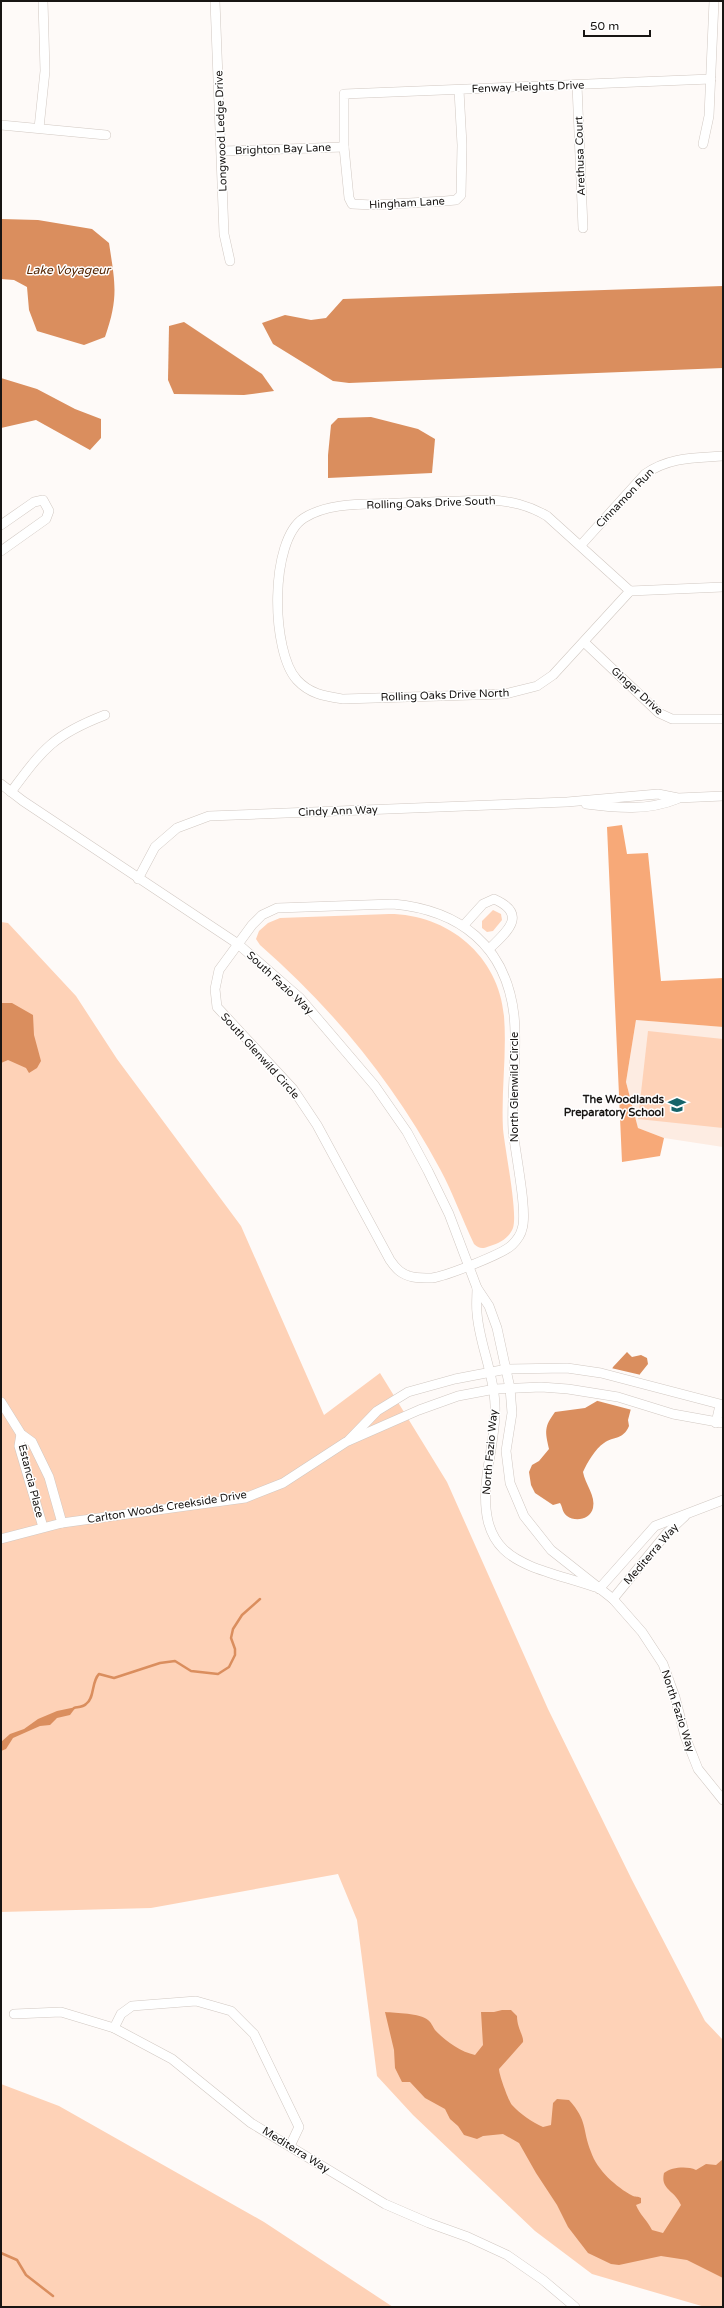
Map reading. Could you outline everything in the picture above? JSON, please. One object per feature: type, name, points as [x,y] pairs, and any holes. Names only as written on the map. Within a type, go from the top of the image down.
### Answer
[{"type":"street","points":[[39,128],[45,71],[43,1]]},
{"type":"street","name":"Longwood Ledge Drive","points":[[215,1],[222,151],[224,234],[230,261]]},
{"type":"street","points":[[703,144],[708,116],[717,5]]},
{"type":"street","name":"Fenway Heights Drive","points":[[344,147],[344,94],[711,79]]},
{"type":"street","name":"Arethusa Court","points":[[577,85],[583,228]]},
{"type":"street","name":"Hingham Lane","points":[[344,147],[349,198],[352,204],[373,205],[456,200],[461,195],[462,145],[459,90]]},
{"type":"street","points":[[1,125],[106,135]]},
{"type":"street","name":"Brighton Bay Lane","points":[[222,151],[344,147]]},
{"type":"street","name":"Cinnamon Run","points":[[581,545],[645,474],[657,466],[673,460],[723,456]]},
{"type":"street","points":[[1,525],[34,502],[42,500],[49,511],[46,519],[1,552]]},
{"type":"street","name":"Rolling Oaks Drive South","points":[[279,612],[279,568],[285,543],[292,529],[302,519],[317,511],[332,508],[435,502],[512,501],[533,508],[548,516],[630,591]]},
{"type":"street","points":[[630,591],[723,587]]},
{"type":"street","name":"Rolling Oaks Drive North","points":[[279,612],[284,655],[288,667],[296,679],[307,690],[320,696],[343,699],[505,694],[520,692],[537,686],[553,675],[630,591]]},
{"type":"street","name":"Ginger Drive","points":[[584,642],[659,713],[678,720],[723,719]]},
{"type":"street","points":[[11,792],[46,748],[76,726],[105,715]]},
{"type":"street","name":"South Fazio Way","points":[[1,784],[138,879],[238,944],[300,998],[375,1086],[407,1132],[428,1171],[469,1265],[477,1288],[489,1306],[507,1370],[510,1388]]},
{"type":"street","name":"Cindy Ann Way","points":[[138,879],[155,847],[178,828],[209,816],[567,802],[622,808],[661,806],[678,798],[723,796]]},
{"type":"street","points":[[464,926],[483,904],[494,899],[507,905],[513,916],[510,929],[490,948]]},
{"type":"street","name":"South Glenwild Circle","points":[[469,1265],[432,1278],[413,1277],[399,1272],[390,1260],[317,1125],[297,1095],[217,1008],[214,989],[219,970],[252,925],[262,915],[277,908],[400,904],[436,912],[464,926],[479,937],[490,948],[504,975]]},
{"type":"street","name":"North Glenwild Circle","points":[[469,1265],[513,1244],[522,1229],[524,1212],[515,1154],[512,1114],[514,1017],[511,996],[504,975]]},
{"type":"street","name":"South Fazio Way","points":[[477,1288],[477,1314],[494,1389]]},
{"type":"street","name":"Carlton Woods Creekside Drive","points":[[1,1539],[62,1523],[245,1498],[283,1483],[346,1442],[458,1396],[494,1389],[541,1387],[595,1393],[721,1425],[722,1405],[601,1373],[567,1368],[490,1371],[408,1392],[377,1411],[346,1442]]},
{"type":"street","name":"North Fazio Way","points":[[510,1388],[512,1413],[506,1451],[510,1483],[524,1516],[551,1550],[613,1599],[642,1632],[663,1664],[675,1697],[685,1736],[698,1769],[723,1800]]},
{"type":"street","name":"North Fazio Way","points":[[494,1389],[495,1409],[486,1487],[486,1519],[496,1541],[512,1557],[534,1568],[599,1589]]},
{"type":"street","name":"Estancia Place","points":[[1,1402],[21,1434],[32,1442],[47,1473],[62,1523]]},
{"type":"street","name":"Estancia Place","points":[[21,1434],[20,1446],[43,1528]]},
{"type":"street","name":"Mediterra Way","points":[[599,1589],[655,1526],[723,1500]]},
{"type":"street","name":"Mediterra Way","points":[[613,1599],[666,1534],[691,1512]]},
{"type":"street","points":[[114,2028],[121,2014],[132,2006],[196,2001],[231,2011],[254,2034],[299,2127],[290,2146]]},
{"type":"street","name":"Mediterra Way","points":[[14,2014],[61,2012],[114,2028],[172,2059],[251,2123],[384,2204],[429,2223],[468,2237],[507,2255],[543,2280],[575,2307]]},
{"type":"shaded area","points":[[622,825],[627,854],[648,853],[661,981],[723,978],[723,1027],[636,1020],[626,1082],[638,1128],[664,1138],[660,1156],[622,1162],[607,827]]},
{"type":"shaded area","points":[[493,910],[501,914],[502,920],[493,931],[487,932],[482,928],[482,921]]},
{"type":"shaded area","points":[[389,914],[411,916],[431,922],[450,930],[467,942],[481,957],[492,975],[500,994],[505,1030],[503,1129],[513,1196],[514,1220],[511,1232],[504,1240],[485,1248],[479,1248],[474,1244],[440,1169],[422,1137],[382,1077],[337,1021],[287,969],[260,945],[256,939],[259,931],[268,923],[280,918]]},
{"type":"shaded area","points":[[1,922],[8,923],[76,996],[117,1059],[241,1226],[324,1415],[380,1373],[447,1482],[548,1709],[632,1880],[705,2021],[723,2040],[723,2307],[705,2307],[592,2274],[535,2231],[413,2115],[377,2076],[357,1920],[338,1874],[151,1908],[1,1912]]},
{"type":"shaded area","name":"The Woodlands Preparatory School","points":[[636,1020],[723,1027],[723,1147],[664,1138],[638,1128],[626,1082]]},
{"type":"shaded area","name":"The Woodlands Preparatory School","points":[[648,1031],[723,1039],[723,1128],[638,1119]]},
{"type":"shaded area","points":[[1,2084],[59,2106],[264,2222],[393,2307],[1,2307]]},
{"type":"water","name":"Lake Voyageur","points":[[1,219],[38,220],[92,229],[109,243],[114,280],[114,300],[105,337],[84,345],[37,331],[29,310],[27,287],[14,280],[1,279]]},
{"type":"water","points":[[723,286],[723,368],[349,383],[333,381],[273,344],[262,323],[285,315],[311,320],[326,318],[343,299]]},
{"type":"water","points":[[184,322],[262,374],[274,391],[244,395],[174,394],[168,380],[169,326]]},
{"type":"water","points":[[1,378],[37,389],[75,409],[101,419],[101,438],[90,450],[36,420],[1,428]]},
{"type":"water","points":[[371,417],[418,429],[435,439],[432,473],[328,478],[328,455],[331,425],[338,418]]},
{"type":"water","points":[[1,1003],[12,1003],[33,1015],[34,1035],[41,1061],[37,1068],[29,1073],[26,1068],[8,1060],[1,1063]]},
{"type":"water","points":[[627,1352],[632,1357],[641,1355],[647,1358],[648,1364],[640,1374],[628,1420],[629,1426],[624,1434],[604,1443],[592,1456],[583,1472],[592,1494],[594,1504],[593,1508],[589,1515],[582,1519],[570,1518],[564,1513],[560,1503],[553,1505],[535,1493],[531,1485],[529,1472],[532,1465],[539,1461],[549,1449],[546,1429],[555,1412],[585,1408],[597,1401],[613,1367]]},
{"type":"water","points":[[76,1707],[70,1715],[57,1718],[50,1725],[40,1726],[13,1738],[6,1749],[1,1751],[1,1742],[10,1734],[24,1729],[38,1719],[57,1711]]},
{"type":"water","points":[[511,2010],[517,2016],[523,2040],[523,2042],[499,2069],[504,2088],[512,2105],[526,2118],[543,2127],[551,2125],[553,2103],[557,2099],[569,2100],[575,2107],[582,2120],[588,2144],[594,2159],[602,2171],[620,2188],[633,2196],[641,2198],[641,2203],[636,2205],[639,2212],[652,2230],[663,2233],[681,2205],[666,2187],[663,2179],[664,2173],[671,2169],[680,2168],[696,2170],[706,2164],[716,2165],[723,2159],[723,2278],[687,2260],[661,2256],[619,2265],[611,2264],[588,2253],[568,2227],[557,2205],[519,2143],[503,2134],[483,2136],[477,2139],[464,2135],[458,2126],[450,2119],[445,2109],[425,2098],[410,2082],[402,2082],[395,2068],[394,2050],[385,2012],[408,2014],[424,2018],[431,2023],[435,2030],[448,2042],[459,2049],[475,2055],[483,2045],[481,2012],[494,2012]]},
{"type":"pier","points":[[611,1368],[641,1375],[632,1410],[594,1400]]},
{"type":"waterway","points":[[74,1708],[83,1706],[89,1701],[95,1681],[99,1674],[114,1678],[160,1663],[175,1661],[191,1671],[218,1674],[229,1667],[235,1655],[235,1649],[231,1638],[233,1629],[242,1615],[260,1599]]},
{"type":"waterway","points":[[1,2253],[17,2260],[26,2275],[53,2296]]},
{"type":"place","name":"The Woodlands Preparatory School","points":[[677,1105]]}]
